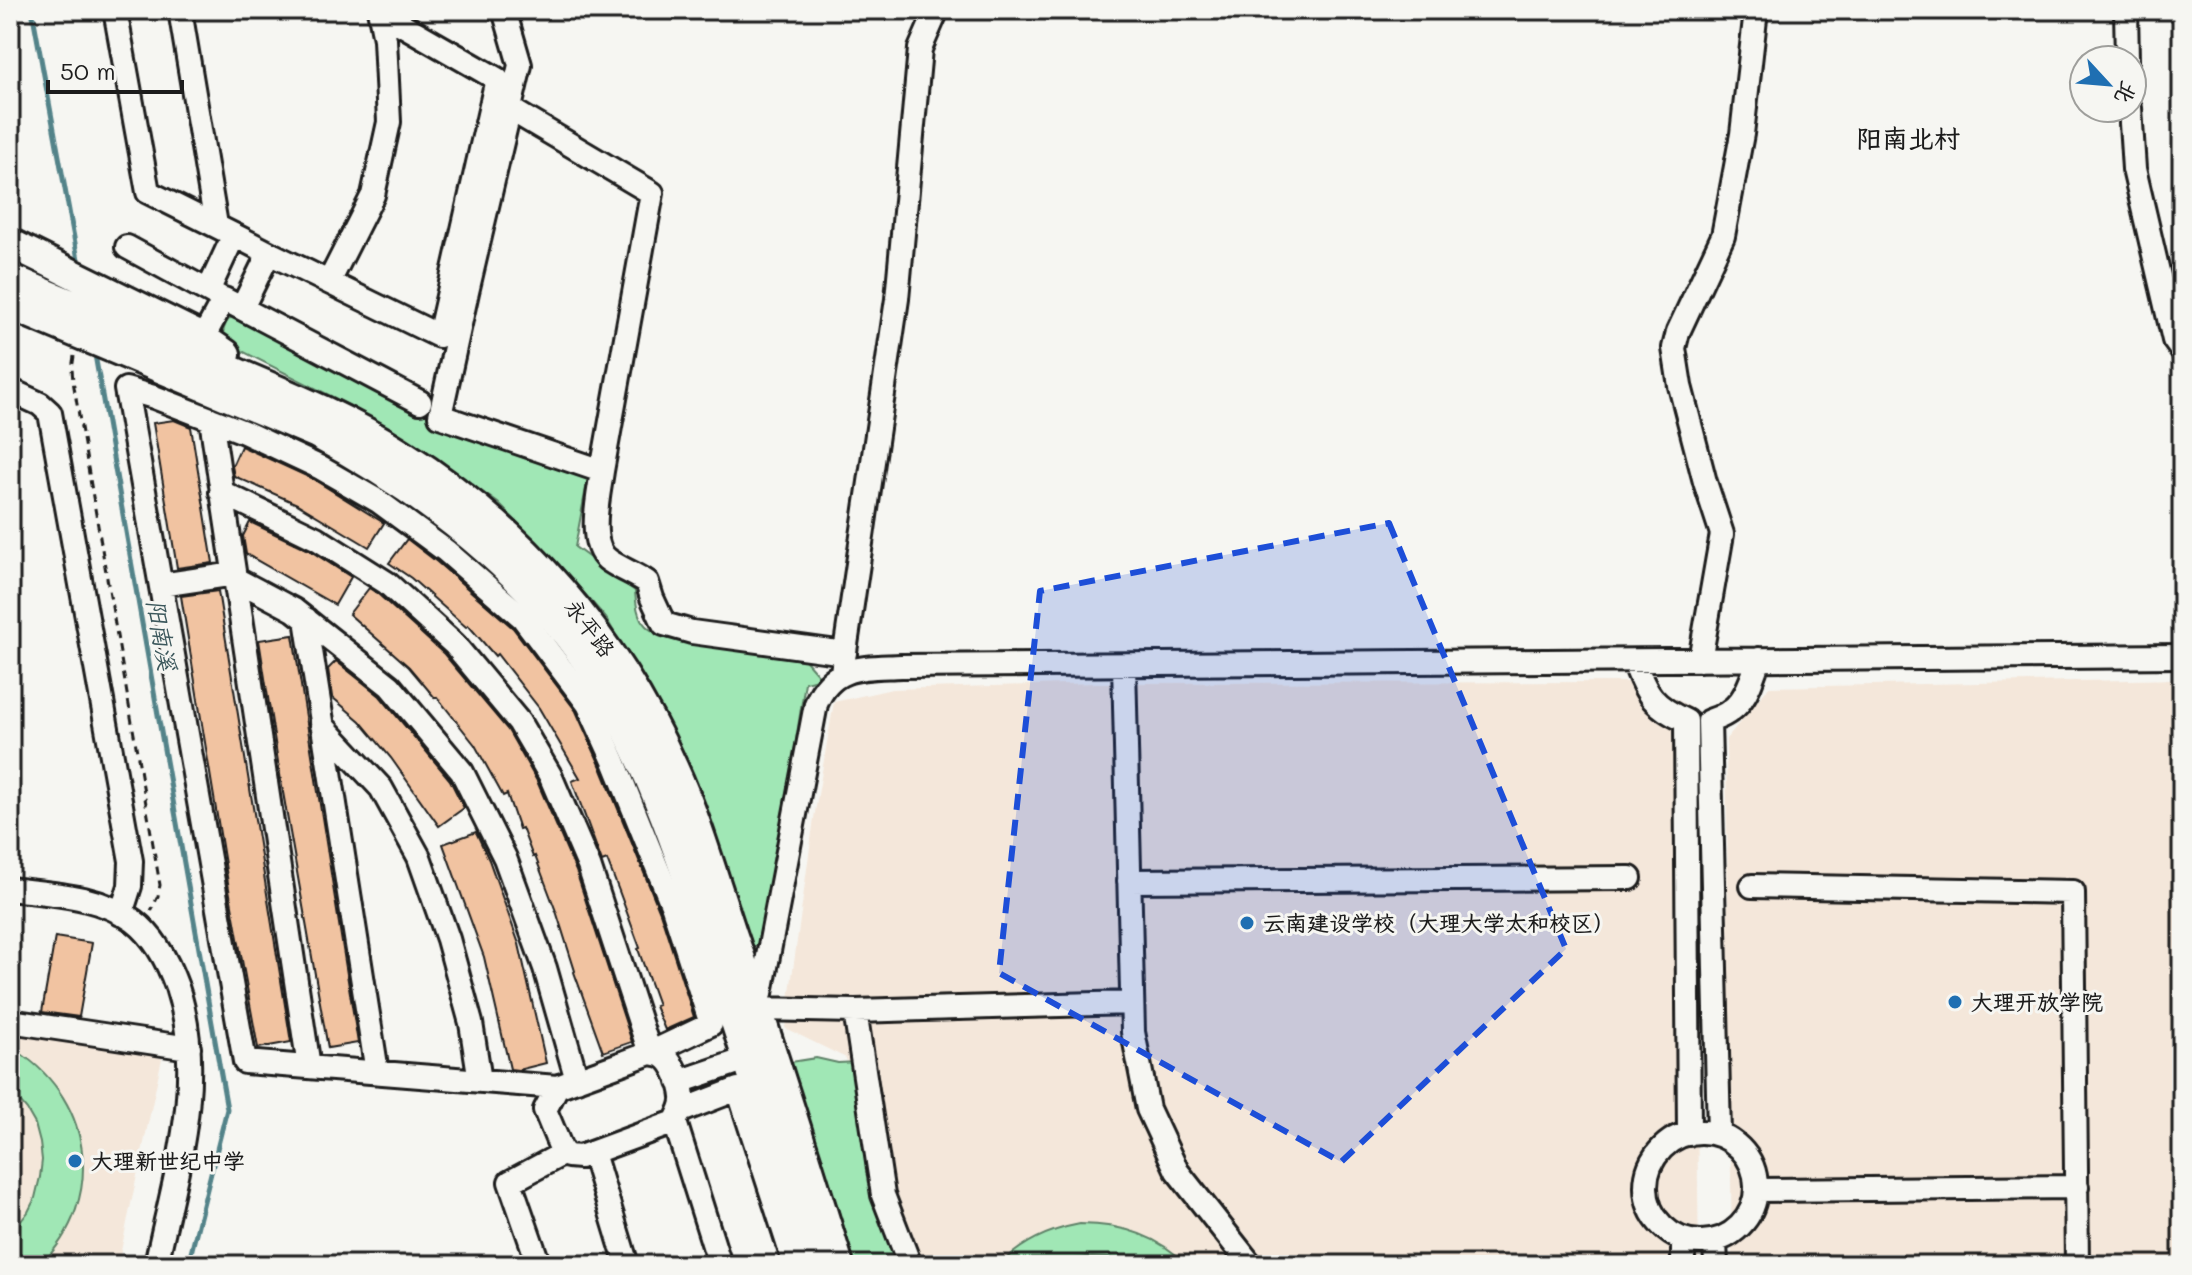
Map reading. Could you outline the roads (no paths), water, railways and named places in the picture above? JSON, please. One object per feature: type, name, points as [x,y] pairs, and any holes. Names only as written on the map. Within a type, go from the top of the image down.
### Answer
[{"type":"main road","points":[[10,243],[203,338],[268,386]]},
{"type":"main road","name":"永平路","points":[[10,278],[268,386],[375,438],[445,483],[489,517],[531,556],[599,636],[637,697],[673,767],[758,1009],[760,1054],[814,1265]]},
{"type":"main road","name":"永平路","points":[[10,305],[315,433],[359,457],[431,504],[497,560],[538,601],[569,638],[606,693],[637,753],[760,1054],[839,1265]]},
{"type":"street","points":[[115,10],[148,192],[439,336],[497,79],[380,11]]},
{"type":"street","points":[[180,10],[225,230],[224,299]]},
{"type":"street","points":[[504,10],[520,65],[440,416],[602,471]]},
{"type":"street","points":[[937,10],[920,49],[897,299],[843,663],[821,691],[816,704],[758,1009],[855,1011],[1131,1003]]},
{"type":"street","points":[[1700,660],[1722,534],[1680,386],[1674,348],[1678,332],[1723,236],[1742,134],[1756,10]]},
{"type":"street","points":[[2126,10],[2127,44]]},
{"type":"street","points":[[329,282],[373,195],[389,122],[385,39],[380,11]]},
{"type":"street","points":[[510,109],[652,193],[602,471],[596,526],[597,543],[606,559],[647,582],[664,624],[866,668],[2182,656]]},
{"type":"street","points":[[2131,124],[2134,169],[2174,340],[2182,351]]},
{"type":"street","points":[[127,247],[420,402]]},
{"type":"street","points":[[203,338],[224,299],[269,253]]},
{"type":"street","points":[[126,389],[244,432],[319,467],[378,501],[446,551],[523,618],[588,704],[673,907],[711,1024],[650,1053],[567,1084],[480,1081],[245,1062],[161,585],[126,389]]},
{"type":"street","points":[[10,390],[40,404],[50,413],[131,861],[130,886],[121,914]]},
{"type":"street","points":[[211,419],[309,1067]]},
{"type":"street","points":[[221,492],[316,538],[387,583],[454,644],[519,722],[550,775],[589,866],[650,1053]]},
{"type":"street","points":[[161,585],[228,575],[294,610],[390,686],[462,772],[505,858],[545,968],[567,1084]]},
{"type":"street","points":[[306,619],[377,1072]]},
{"type":"street","points":[[1719,1134],[1709,721],[1720,718],[1737,706],[1750,686],[1759,659]]},
{"type":"street","points":[[1634,661],[1643,687],[1650,696],[1661,707],[1686,721],[1689,1134]]},
{"type":"street","points":[[1124,665],[1131,1003],[1133,1032],[1148,1109],[1177,1171],[1251,1265]]},
{"type":"street","points":[[322,725],[381,788],[419,857],[448,939],[471,1023],[480,1081]]},
{"type":"street","points":[[1129,881],[1630,878]]},
{"type":"street","points":[[1752,886],[2073,892],[2077,1265]]},
{"type":"street","points":[[10,889],[82,899],[121,914],[142,929],[162,953],[172,973],[187,1022],[189,1084],[184,1127],[156,1265]]},
{"type":"street","points":[[855,1011],[883,1195],[910,1265]]},
{"type":"street","points":[[10,1021],[189,1048]]},
{"type":"street","points":[[650,1053],[663,1056],[672,1064],[679,1082],[684,1099],[678,1116],[720,1265]]},
{"type":"street","points":[[679,1082],[760,1054]]},
{"type":"street","points":[[567,1084],[545,1110],[564,1153],[580,1157],[738,1089],[795,1265]]},
{"type":"street","points":[[1696,1132],[1719,1134],[1739,1146],[1752,1163],[1757,1184],[1754,1206],[1743,1225],[1725,1238],[1704,1243],[1683,1241],[1665,1230],[1652,1213],[1645,1193],[1648,1172],[1657,1153],[1675,1138],[1696,1132]]},
{"type":"street","points":[[539,1265],[510,1182],[564,1153]]},
{"type":"street","points":[[593,1153],[627,1265]]},
{"type":"street","points":[[1756,1190],[2077,1187]]},
{"type":"street","points":[[1683,1241],[1683,1265]]},
{"type":"street","points":[[1715,1241],[1716,1265]]},
{"type":"waterway","name":"阳南溪","points":[[32,10],[79,265]]},
{"type":"waterway","name":"阳南溪","points":[[94,349],[227,1109],[188,1265]]},
{"type":"place","name":"云南建设学校（大理大学太和校区）","points":[[1247,923]]},
{"type":"place","name":"大理开放学院","points":[[1955,1002]]},
{"type":"place","name":"大理新世纪中学","points":[[75,1161]]},
{"type":"district","name":"阳南北村","points":[[1908,139]]}]
